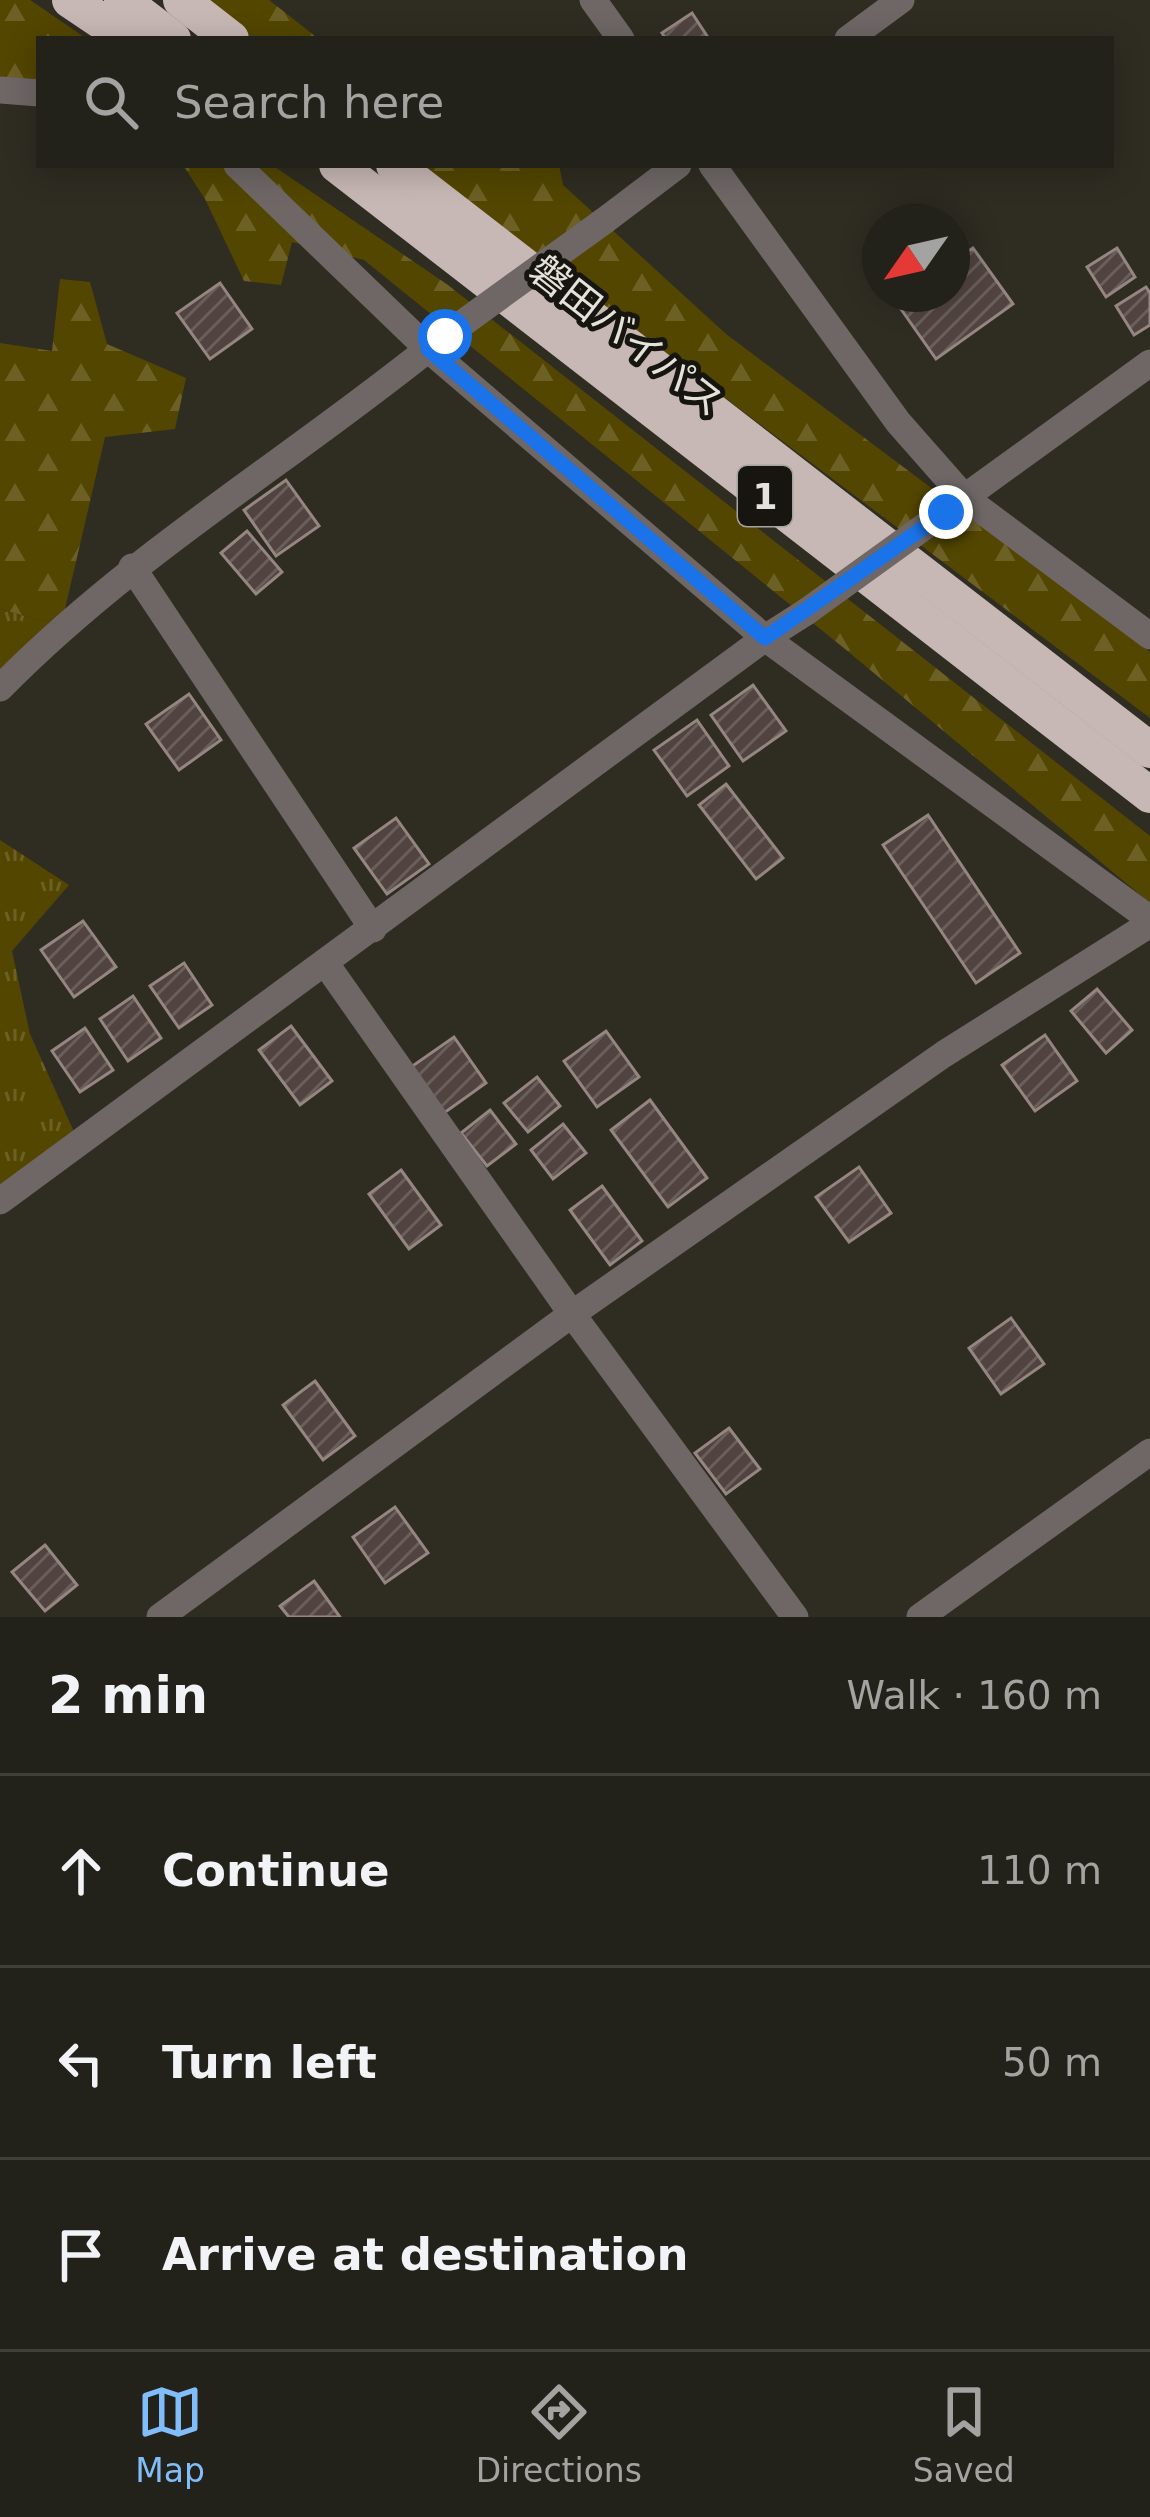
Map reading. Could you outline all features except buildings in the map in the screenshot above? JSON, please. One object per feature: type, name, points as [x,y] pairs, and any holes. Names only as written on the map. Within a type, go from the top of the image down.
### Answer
[{"type":"highway","points":[[70,0],[124,36]]},
{"type":"highway","points":[[122,0],[169,36]]},
{"type":"highway","points":[[181,0],[227,36]]},
{"type":"highway","points":[[204,0],[246,36]]},
{"type":"highway","name":"1","points":[[338,168],[387,181]]},
{"type":"highway","name":"磐田バイパス","points":[[346,168],[387,181],[1150,750]]},
{"type":"highway","name":"磐田バイパス","points":[[387,181],[1150,795]]},
{"type":"street","points":[[593,0],[619,36]]},
{"type":"street","points":[[852,36],[901,0]]},
{"type":"street","points":[[0,90],[36,93]]},
{"type":"street","points":[[160,1617],[572,1314],[944,1054],[1150,922],[765,638],[240,168]]},
{"type":"street","points":[[0,688],[61,626],[133,567],[674,168]]},
{"type":"street","points":[[714,168],[955,504],[1150,636]]},
{"type":"street","points":[[0,1201],[765,638],[1150,363]]},
{"type":"street","points":[[133,567],[373,929]]},
{"type":"street","points":[[326,964],[572,1314],[795,1617]]},
{"type":"street","points":[[920,1617],[1150,1452]]},
{"type":"green space","points":[[0,0],[30,0],[83,36],[36,36],[36,102],[0,93]]},
{"type":"green space","points":[[207,0],[269,0],[315,36],[249,36]]},
{"type":"green space","points":[[185,168],[276,168],[448,285],[1150,836],[1150,903],[364,260],[292,242],[281,285],[244,281]]},
{"type":"green space","points":[[420,168],[560,168],[563,185],[726,334],[1150,652],[1150,718]]},
{"type":"green space","points":[[60,279],[90,282],[107,344],[186,378],[175,429],[105,437],[61,626],[0,609],[0,343],[52,351]]},
{"type":"green space","points":[[0,609],[61,626],[0,688]]},
{"type":"green space","points":[[0,840],[69,885],[12,951],[30,1034],[79,1143],[0,1201]]},
{"type":"route","points":[[445,336],[428,349],[765,638],[946,512]]}]
